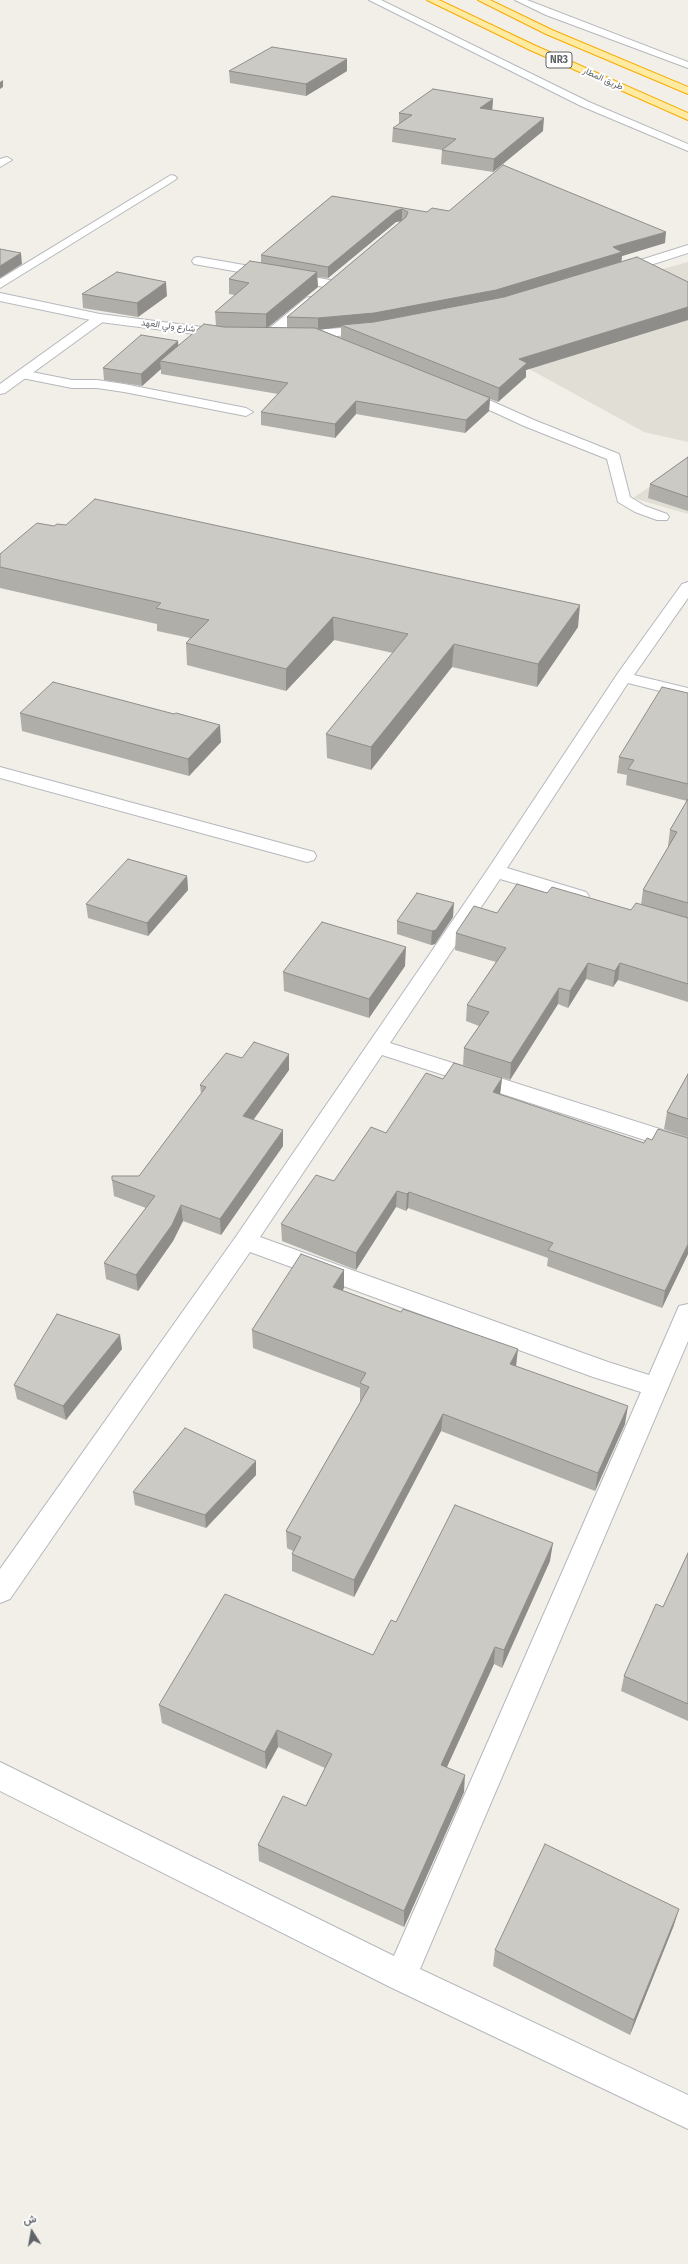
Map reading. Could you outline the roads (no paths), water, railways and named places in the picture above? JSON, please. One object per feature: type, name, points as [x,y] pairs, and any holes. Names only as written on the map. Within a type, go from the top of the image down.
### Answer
[{"type":"highway","name":"طريق المطار","points":[[432,0],[533,48],[688,117]]},
{"type":"highway","name":"طريق المطار","points":[[483,0],[579,45],[688,91]]},
{"type":"highway","points":[[579,45],[688,81]]},
{"type":"street","points":[[374,0],[585,104],[688,148]]},
{"type":"street","points":[[520,0],[549,13],[688,65]]},
{"type":"street","points":[[0,284],[171,178]]},
{"type":"street","points":[[605,275],[688,249]]},
{"type":"street","points":[[198,261],[330,284]]},
{"type":"street","points":[[271,334],[342,274]]},
{"type":"street","name":"شارع ولي العهد","points":[[0,297],[100,318],[240,334]]},
{"type":"street","points":[[0,390],[100,318]]},
{"type":"street","points":[[256,334],[318,335],[381,328]]},
{"type":"street","points":[[318,335],[346,347]]},
{"type":"street","points":[[22,374],[72,384],[97,384],[124,388],[246,412]]},
{"type":"street","points":[[446,386],[614,457],[623,499],[640,509],[662,517]]},
{"type":"street","points":[[0,1591],[245,1241],[496,871],[624,677],[688,587]]},
{"type":"street","points":[[624,677],[688,693]]},
{"type":"street","points":[[0,772],[307,856]]},
{"type":"street","points":[[496,871],[596,900]]},
{"type":"street","points":[[378,1046],[688,1146]]},
{"type":"street","points":[[245,1241],[602,1370],[656,1387]]},
{"type":"street","points":[[401,1976],[688,1313]]},
{"type":"street","points":[[0,1776],[401,1976],[688,2112]]}]
